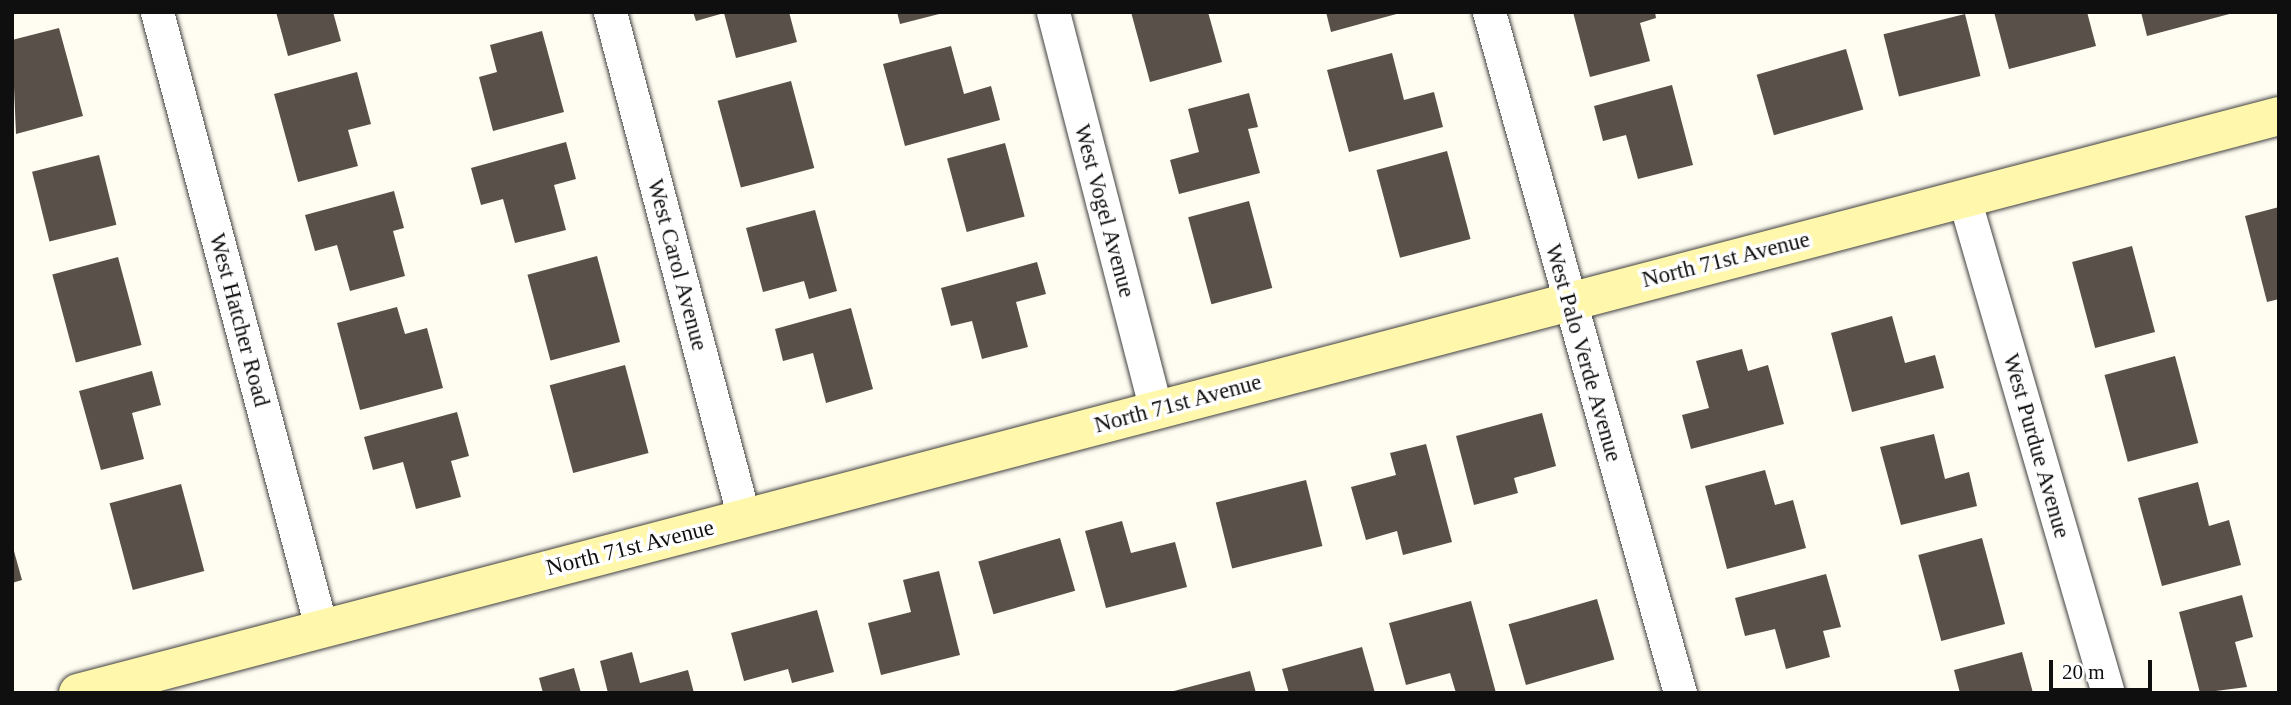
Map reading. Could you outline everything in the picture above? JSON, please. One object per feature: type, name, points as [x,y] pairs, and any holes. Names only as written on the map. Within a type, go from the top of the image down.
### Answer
[{"type":"street","name":"West Hatcher Road","points":[[157,12],[321,627]]},
{"type":"street","name":"West Carol Avenue","points":[[610,12],[744,518]]},
{"type":"street","name":"West Vogel Avenue","points":[[1053,12],[1156,410]]},
{"type":"street","name":"West Palo Verde Avenue","points":[[1489,12],[1680,693]]},
{"type":"street","name":"North 71st Avenue","points":[[78,693],[131,686],[321,627],[2279,116]]},
{"type":"street","name":"West Purdue Avenue","points":[[1964,198],[2108,693]]},
{"type":"building","points":[[276,12],[333,12],[341,41],[288,56]]},
{"type":"building","points":[[693,12],[789,12],[797,42],[736,58],[724,13],[696,21]]},
{"type":"building","points":[[897,12],[943,12],[943,13],[900,24]]},
{"type":"building","points":[[1131,12],[1208,12],[1222,62],[1150,82]]},
{"type":"building","points":[[1326,12],[1400,12],[1400,13],[1331,32]]},
{"type":"building","points":[[1573,12],[1655,12],[1656,18],[1640,23],[1650,61],[1590,77]]},
{"type":"building","points":[[1994,12],[2087,12],[2096,46],[2009,69]]},
{"type":"building","points":[[2141,12],[2233,12],[2233,13],[2147,36]]},
{"type":"building","points":[[1965,14],[1980,76],[1899,96],[1883,34]]},
{"type":"building","points":[[59,28],[83,116],[16,134],[12,40]]},
{"type":"building","points":[[542,31],[564,112],[493,131],[479,77],[497,72],[490,45]]},
{"type":"building","points":[[951,46],[964,94],[991,86],[1000,120],[905,146],[883,64]]},
{"type":"building","points":[[1846,49],[1863,110],[1774,135],[1757,75]]},
{"type":"building","points":[[1392,53],[1404,100],[1434,92],[1443,127],[1349,152],[1327,70]]},
{"type":"building","points":[[357,72],[371,124],[348,130],[358,166],[298,182],[274,94]]},
{"type":"building","points":[[791,81],[814,168],[741,188],[718,101]]},
{"type":"building","points":[[1672,85],[1693,165],[1638,179],[1626,135],[1603,141],[1594,106]]},
{"type":"building","points":[[1249,93],[1258,127],[1248,129],[1260,173],[1179,194],[1170,160],[1199,152],[1188,109]]},
{"type":"building","points":[[566,142],[576,179],[554,185],[566,230],[515,243],[503,199],[481,205],[471,168]]},
{"type":"building","points":[[1005,143],[1025,216],[967,232],[947,159]]},
{"type":"building","points":[[1447,151],[1471,239],[1400,258],[1376,170]]},
{"type":"building","points":[[99,155],[116,225],[49,242],[32,172]]},
{"type":"building","points":[[394,191],[404,228],[393,231],[405,276],[350,291],[337,245],[315,251],[305,215]]},
{"type":"building","points":[[1249,201],[1272,288],[1211,304],[1188,217]]},
{"type":"building","points":[[2279,207],[2279,299],[2267,302],[2245,216]]},
{"type":"building","points":[[815,210],[837,291],[809,299],[804,281],[763,292],[746,228]]},
{"type":"building","points":[[2132,246],[2155,332],[2095,348],[2072,262]]},
{"type":"building","points":[[597,256],[620,342],[550,361],[527,275]]},
{"type":"building","points":[[118,257],[142,345],[76,362],[52,275]]},
{"type":"building","points":[[1037,262],[1046,294],[1016,302],[1028,347],[982,359],[972,321],[951,326],[941,288]]},
{"type":"building","points":[[397,307],[405,334],[427,328],[443,388],[360,410],[337,323]]},
{"type":"building","points":[[851,308],[873,389],[826,403],[813,353],[783,361],[775,329]]},
{"type":"building","points":[[1892,316],[1905,363],[1935,355],[1944,388],[1852,412],[1831,333]]},
{"type":"building","points":[[1742,349],[1748,371],[1768,365],[1784,424],[1691,449],[1682,415],[1709,408],[1696,361]]},
{"type":"building","points":[[2175,356],[2198,443],[2128,462],[2104,375]]},
{"type":"building","points":[[625,365],[649,453],[573,473],[550,385]]},
{"type":"building","points":[[152,371],[161,405],[132,413],[144,459],[101,470],[79,391]]},
{"type":"building","points":[[457,412],[469,456],[451,461],[461,497],[416,509],[403,462],[373,470],[364,437]]},
{"type":"building","points":[[1542,413],[1556,466],[1514,478],[1518,493],[1474,505],[1456,436]]},
{"type":"building","points":[[1934,434],[1945,479],[1969,472],[1977,506],[1901,525],[1880,447]]},
{"type":"building","points":[[1426,444],[1452,542],[1403,555],[1397,531],[1366,540],[1351,487],[1396,475],[1390,453]]},
{"type":"building","points":[[1765,470],[1775,505],[1793,500],[1806,548],[1727,569],[1705,486]]},
{"type":"building","points":[[1306,480],[1322,546],[1232,568],[1216,502]]},
{"type":"building","points":[[2198,482],[2209,526],[2229,520],[2241,565],[2162,586],[2138,498]]},
{"type":"building","points":[[181,484],[204,571],[133,590],[110,503]]},
{"type":"building","points":[[1122,521],[1131,553],[1175,542],[1187,587],[1106,608],[1085,531]]},
{"type":"building","points":[[1060,538],[1075,591],[993,614],[978,561]]},
{"type":"building","points":[[1982,538],[2005,624],[1941,641],[1918,555]]},
{"type":"building","points":[[12,544],[22,580],[12,583]]},
{"type":"building","points":[[939,571],[960,655],[881,675],[868,623],[911,612],[903,580]]},
{"type":"building","points":[[1826,574],[1841,627],[1823,631],[1830,657],[1786,669],[1775,629],[1745,636],[1735,598]]},
{"type":"building","points":[[2242,595],[2253,637],[2235,642],[2247,687],[2200,693],[2179,612]]},
{"type":"building","points":[[1597,599],[1614,660],[1526,685],[1509,624]]},
{"type":"building","points":[[1471,601],[1496,693],[1456,693],[1450,673],[1406,685],[1389,623]]},
{"type":"building","points":[[817,610],[834,672],[792,683],[788,669],[744,681],[731,633]]},
{"type":"building","points":[[1362,647],[1375,693],[1289,693],[1282,669]]},
{"type":"building","points":[[632,652],[640,683],[688,670],[694,693],[608,693],[600,661]]},
{"type":"building","points":[[2022,652],[2033,693],[1960,693],[1954,670]]},
{"type":"building","points":[[574,668],[581,693],[543,693],[539,678]]},
{"type":"building","points":[[1250,671],[1256,693],[1170,693],[1170,692]]}]
